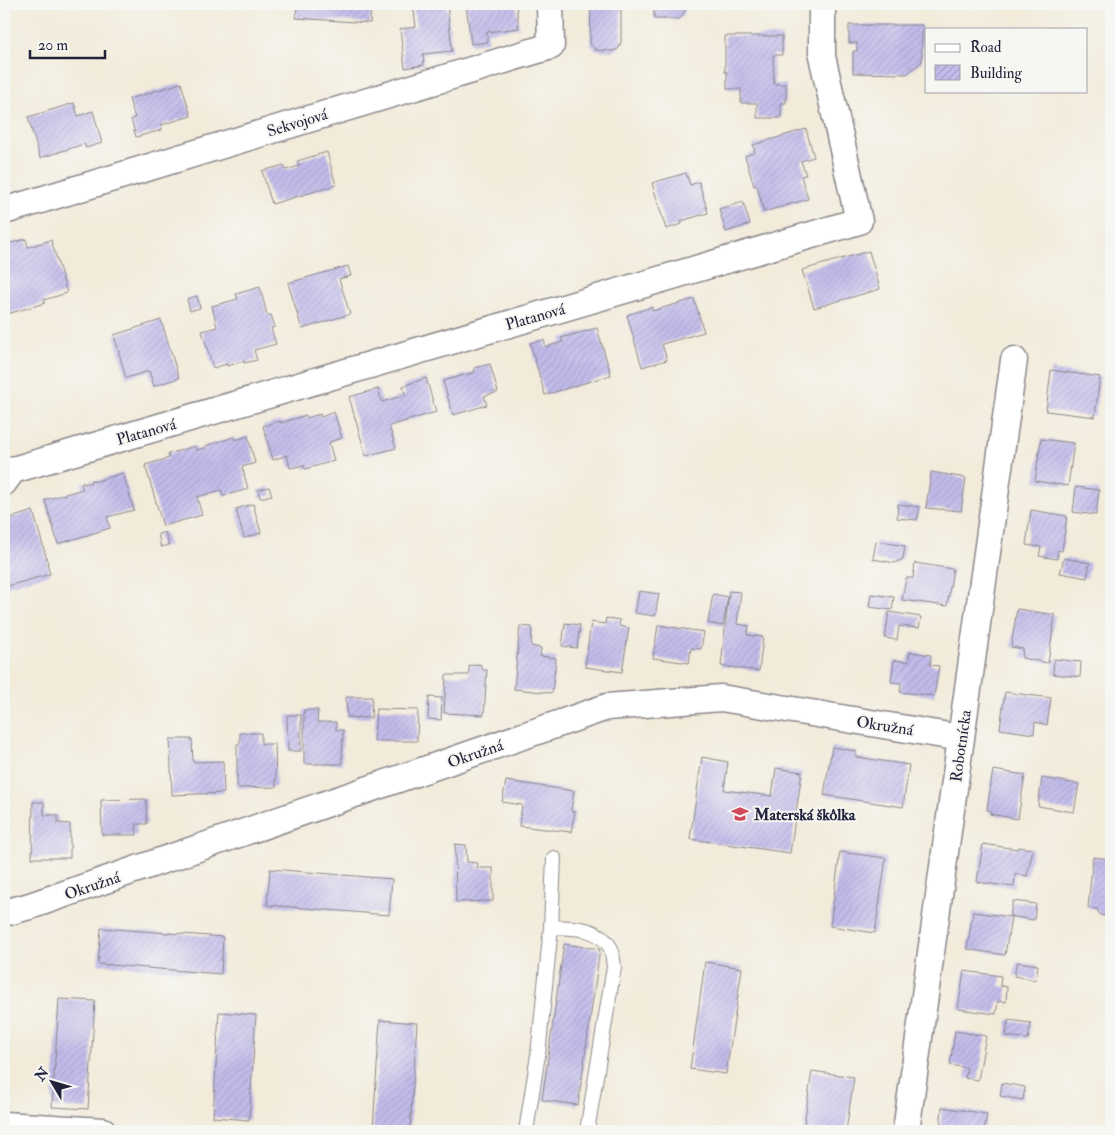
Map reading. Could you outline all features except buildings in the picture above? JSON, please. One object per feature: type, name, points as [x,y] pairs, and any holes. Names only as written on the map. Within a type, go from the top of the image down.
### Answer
[{"type":"street","name":"Sekvojová","points":[[4,211],[551,46],[550,4]]},
{"type":"street","name":"Platanová","points":[[4,482],[13,470],[859,221],[822,56],[822,4]]},
{"type":"street","name":"Robotnícka","points":[[906,1131],[1014,360]]},
{"type":"street","name":"Okružná","points":[[4,913],[608,707],[721,698],[961,738]]},
{"type":"street","points":[[4,1125],[103,1131]]},
{"type":"lane","points":[[526,1131],[538,1055],[551,927],[554,858]]},
{"type":"lane","points":[[551,927],[581,928],[604,939],[611,948],[614,967],[587,1131]]},
{"type":"place","name":"Materská škôlka","points":[[740,814]]}]
